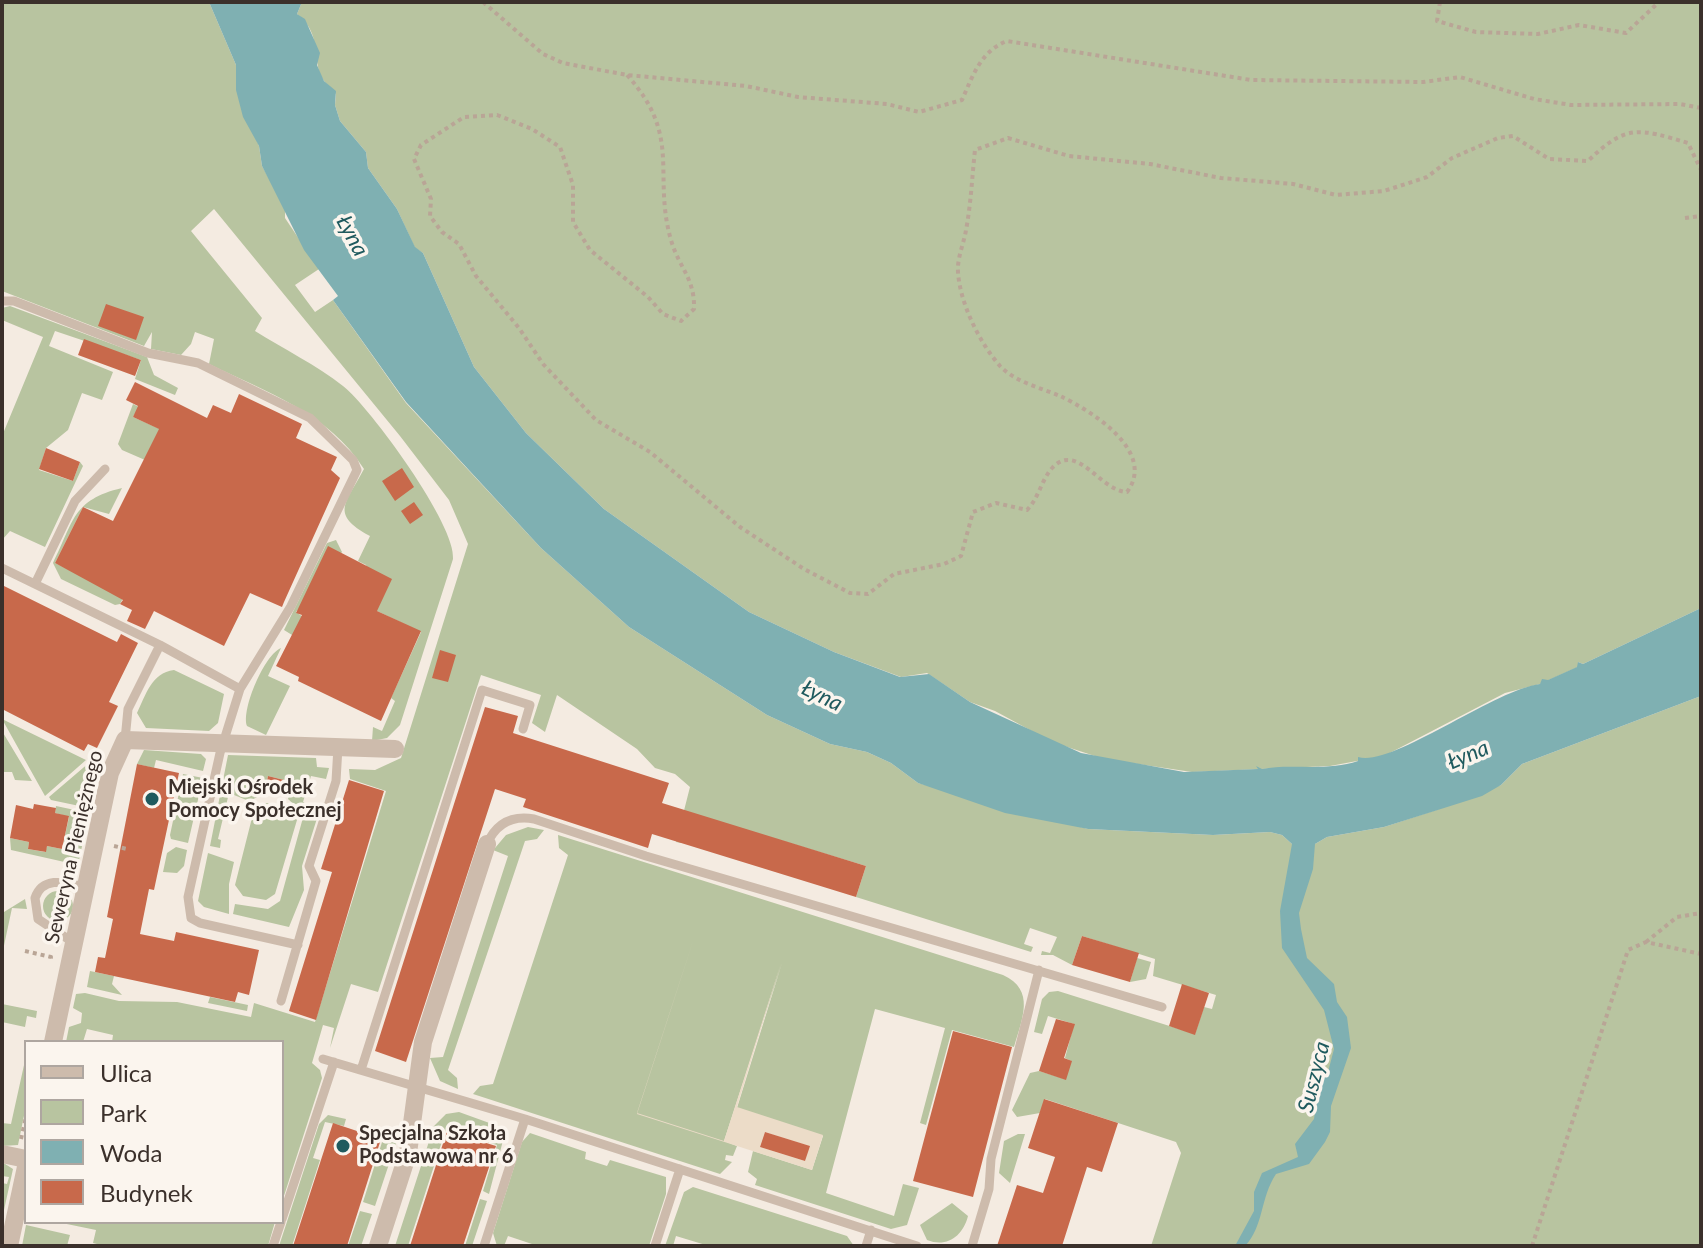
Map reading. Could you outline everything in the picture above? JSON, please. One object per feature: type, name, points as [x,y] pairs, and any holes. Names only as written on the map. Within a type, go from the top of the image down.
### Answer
[{"type":"street","name":"Seweryna Pieniężnego","points":[[53,1040],[110,773],[125,740],[395,749]]},
{"type":"street","points":[[378,1246],[408,1153],[423,1042],[487,844]]},
{"type":"street","points":[[2,1154],[24,1159]]},
{"type":"street","points":[[9,1246],[24,1176]]},
{"type":"lane","points":[[2,301],[14,301],[148,353],[198,363],[310,418],[353,460],[357,470],[291,606],[240,689],[223,742],[187,909],[191,918],[200,923],[298,945]]},
{"type":"lane","points":[[35,584],[75,501],[105,469]]},
{"type":"lane","points":[[2,568],[160,645],[240,689]]},
{"type":"lane","points":[[125,740],[128,709],[160,645]]},
{"type":"lane","points":[[361,1070],[482,690],[530,705],[523,729]]},
{"type":"lane","points":[[281,1001],[316,881],[309,866],[336,781],[338,747]]},
{"type":"lane","points":[[487,844],[503,823],[518,818],[534,819],[646,856],[1162,1007]]},
{"type":"lane","points":[[74,943],[38,919],[35,898],[44,885],[54,882],[86,887]]},
{"type":"lane","points":[[972,1246],[989,1189],[991,1159],[1039,970]]},
{"type":"lane","points":[[323,1059],[525,1119],[917,1246]]},
{"type":"lane","points":[[284,1215],[334,1062]]},
{"type":"lane","points":[[484,1246],[525,1119]]},
{"type":"lane","points":[[655,1246],[680,1169]]},
{"type":"lane","points":[[273,1246],[281,1224]]},
{"type":"lane","points":[[866,1246],[871,1230]]},
{"type":"path","points":[[483,2],[543,54],[563,63],[627,75],[746,86],[798,97],[887,104],[919,112],[962,100],[978,64],[994,46],[1007,41],[1251,80],[1423,82],[1460,77],[1534,99],[1571,105],[1680,104],[1701,108]]},
{"type":"path","points":[[1440,2],[1437,21],[1476,32],[1538,34],[1579,25],[1626,33],[1659,2]]},
{"type":"path","points":[[627,75],[647,97],[662,138],[666,167],[664,204],[671,241],[695,288],[694,309],[681,321],[663,314],[590,250],[573,222],[573,185],[560,147],[532,129],[497,115],[464,117],[421,145],[414,159],[429,191],[430,216],[442,232],[459,244],[476,276],[519,328],[543,364],[596,420],[650,452],[740,527],[804,569],[850,593],[868,594],[894,574],[944,564],[961,556],[973,512],[996,503],[1027,510],[1044,478],[1060,461],[1072,459],[1080,463],[1114,492],[1127,492],[1135,481],[1135,464],[1122,437],[1062,397],[1032,386],[1001,367],[964,306],[957,269],[967,228],[975,150],[1008,138],[1069,156],[1150,164],[1221,178],[1293,184],[1336,195],[1384,191],[1427,177],[1452,158],[1498,138],[1513,136],[1549,159],[1588,161],[1614,135],[1652,132],[1688,143],[1701,170]]},
{"type":"path","points":[[1685,218],[1701,216]]},
{"type":"path","points":[[108,844],[127,849]]},
{"type":"path","points":[[1532,1246],[1628,950],[1646,942],[1677,917],[1701,913]]},
{"type":"path","points":[[1646,942],[1701,954]]},
{"type":"path","points":[[25,951],[51,957],[48,971]]},
{"type":"green space","points":[[2,2],[209,2],[236,65],[237,90],[259,146],[262,166],[285,207],[285,218],[319,269],[295,285],[315,312],[333,300],[406,403],[541,548],[629,627],[767,715],[830,744],[867,752],[891,763],[918,783],[1088,829],[1213,835],[1270,832],[1282,835],[1292,844],[1315,844],[1327,837],[1384,827],[1436,810],[1501,785],[1522,764],[1701,696],[1701,1246],[1151,1246],[1181,1153],[1176,1142],[1045,1099],[1040,1113],[1017,1117],[1012,1110],[1030,1073],[1039,1071],[1065,1079],[1071,1061],[1065,1058],[1074,1024],[1048,1016],[1042,1034],[1034,1032],[1042,999],[1049,992],[1058,991],[1195,1034],[1204,1007],[1212,1009],[1216,995],[1153,976],[1155,959],[1082,936],[1072,965],[1053,955],[1041,955],[1042,951],[1050,953],[1057,937],[1030,928],[1024,944],[1033,947],[1031,952],[856,897],[866,866],[690,813],[681,843],[676,842],[690,787],[675,774],[655,768],[637,749],[557,695],[545,732],[532,723],[541,695],[481,675],[378,992],[351,984],[330,1048],[334,1028],[323,1025],[312,1063],[320,1070],[322,1078],[284,1196],[284,1040],[112,1040],[113,1035],[87,1029],[84,1040],[66,1040],[69,1027],[81,1023],[82,1013],[73,1008],[76,994],[85,993],[119,1001],[177,1002],[251,1017],[254,1003],[315,1022],[386,791],[350,779],[349,769],[375,770],[401,758],[468,544],[449,500],[214,209],[191,231],[262,318],[255,331],[322,371],[356,398],[410,468],[451,543],[453,559],[400,725],[387,738],[372,741],[373,727],[382,731],[395,701],[391,698],[421,632],[377,611],[366,565],[358,561],[370,536],[349,521],[345,514],[347,499],[364,469],[350,450],[333,433],[295,406],[209,364],[214,339],[195,332],[191,344],[181,355],[151,349],[152,332],[144,346],[2,291]]},
{"type":"green space","points":[[302,2],[1701,2],[1701,608],[1583,664],[1578,662],[1578,667],[1540,684],[1505,693],[1384,756],[1330,766],[1192,772],[1104,759],[1052,742],[995,711],[970,702],[927,673],[901,677],[834,652],[749,612],[604,509],[526,433],[474,367],[423,253],[415,248],[397,209],[368,168],[366,152],[340,121],[335,105],[336,94],[319,71],[311,32],[297,14]]},
{"type":"green space","points":[[10,306],[147,357],[154,375],[178,388],[175,395],[135,379],[141,360],[55,331],[49,346],[113,372],[102,400],[82,393],[68,430],[46,448],[39,470],[73,481],[80,462],[83,466],[45,547],[10,531],[2,540],[2,436],[43,337],[2,320],[2,308]]},
{"type":"green space","points":[[133,404],[139,407],[133,417],[160,429],[145,460],[122,450],[118,444]]},
{"type":"green space","points":[[122,488],[109,514],[83,507],[93,499]]},
{"type":"green space","points":[[83,507],[55,563],[124,596],[120,604],[115,605],[61,579],[53,563],[71,524]]},
{"type":"green space","points":[[336,540],[342,552],[296,612],[303,617],[313,648],[284,630],[327,543]]},
{"type":"green space","points":[[281,648],[268,676],[290,686],[266,735],[247,726],[246,718],[251,695],[262,671]]},
{"type":"green space","points":[[174,670],[224,694],[218,723],[209,731],[146,728],[137,713],[155,680]]},
{"type":"green space","points":[[2,719],[86,760],[45,796]]},
{"type":"green space","points":[[2,731],[32,781],[15,780],[12,772],[2,772]]},
{"type":"green space","points":[[144,750],[201,754],[206,759],[203,771],[156,760],[154,768],[137,764]]},
{"type":"green space","points":[[228,755],[316,758],[317,767],[329,768],[326,779],[311,776],[303,802],[319,812],[302,866],[304,890],[289,927],[233,914],[235,904],[268,909],[280,901],[304,814],[288,799],[292,782],[268,776],[264,794],[249,801],[229,793],[218,839],[221,840],[220,848],[210,846]]},
{"type":"green space","points":[[90,762],[98,769],[89,808],[51,800],[49,797]]},
{"type":"green space","points":[[183,774],[203,778],[188,843],[171,839],[170,835]]},
{"type":"green space","points":[[267,803],[293,811],[297,820],[275,894],[266,900],[243,896],[235,885],[254,810],[257,805]]},
{"type":"green space","points":[[56,806],[89,813],[78,865],[11,850],[10,838],[29,842],[28,849],[45,852],[47,846],[62,849],[69,817],[55,813]]},
{"type":"green space","points":[[528,827],[544,830],[537,839],[525,841],[448,1070],[457,1078],[458,1089],[440,1081],[430,1058],[443,1057],[508,856],[493,850],[506,835]]},
{"type":"green space","points":[[558,835],[1003,975],[1013,981],[1020,989],[1024,1006],[1014,1047],[952,1030],[926,1125],[920,1123],[945,1028],[875,1009],[826,1193],[894,1216],[903,1184],[919,1188],[907,1225],[891,1229],[755,1185],[757,1179],[748,1172],[753,1151],[812,1170],[823,1136],[737,1108],[782,963],[724,1141],[737,1146],[733,1156],[726,1155],[725,1160],[732,1162],[720,1174],[473,1094],[480,1086],[493,1084],[568,855],[559,848]]},
{"type":"green space","points":[[176,847],[187,850],[184,866],[177,873],[163,872],[167,853]]},
{"type":"green space","points":[[208,853],[234,862],[229,884],[229,914],[204,907],[198,901]]},
{"type":"green space","points":[[58,891],[69,895],[73,906],[69,917],[58,921],[47,917],[43,906],[47,895]]},
{"type":"green space","points":[[25,899],[27,909],[12,908],[2,955],[4,912]]},
{"type":"green space","points":[[1137,958],[1151,962],[1146,979],[1130,982]]},
{"type":"green space","points":[[90,971],[114,976],[112,984],[122,995],[87,987]]},
{"type":"green space","points":[[210,997],[248,1005],[247,1011],[208,1003]]},
{"type":"green space","points":[[2,1004],[37,1011],[36,1018],[27,1016],[25,1027],[2,1022]]},
{"type":"green space","points":[[24,1065],[24,1116],[18,1145],[2,1146],[2,1123],[11,1124]]},
{"type":"green space","points":[[459,1112],[506,1129],[489,1194],[483,1191],[497,1145],[446,1129],[408,1246],[395,1246],[434,1126],[446,1114]]},
{"type":"green space","points":[[328,1115],[346,1119],[344,1126],[325,1122],[313,1158],[320,1160],[292,1246],[279,1246],[319,1124]]},
{"type":"green space","points":[[378,1129],[397,1140],[375,1206],[363,1202],[383,1139],[378,1138]]},
{"type":"green space","points":[[530,1133],[586,1152],[585,1159],[607,1166],[610,1160],[666,1177],[666,1194],[649,1246],[538,1246],[508,1236],[504,1246],[497,1246],[493,1233],[522,1142]]},
{"type":"green space","points":[[1025,1134],[1010,1183],[999,1173],[1004,1141]]},
{"type":"green space","points":[[2,1162],[13,1169],[4,1210],[2,1183],[7,1184],[9,1177],[2,1176]]},
{"type":"green space","points":[[693,1187],[847,1236],[854,1246],[709,1246],[676,1236],[673,1246],[665,1246],[684,1192]]},
{"type":"green space","points":[[480,1199],[487,1201],[472,1246],[465,1246]]},
{"type":"green space","points":[[952,1203],[968,1216],[962,1229],[947,1241],[927,1240],[920,1225]]},
{"type":"green space","points":[[360,1211],[372,1214],[361,1246],[348,1246]]},
{"type":"green space","points":[[67,1224],[274,1224],[268,1246],[105,1246],[93,1243],[96,1230]]},
{"type":"green space","points":[[26,1225],[70,1235],[67,1246],[22,1246]]},
{"type":"shaded area","points":[[781,963],[737,1107],[823,1135],[812,1170],[637,1114],[724,1141]],"holes":[[[765,1132],[809,1146],[805,1161],[760,1147]]]},
{"type":"water","name":"Łyna","points":[[209,2],[302,2],[297,14],[305,19],[320,53],[317,65],[324,81],[336,91],[335,105],[340,121],[366,152],[368,168],[397,209],[415,247],[423,253],[474,367],[526,433],[604,509],[749,612],[834,652],[900,677],[929,674],[970,702],[1081,753],[1184,772],[1258,769],[1256,766],[1262,769],[1333,766],[1358,761],[1358,757],[1373,757],[1394,751],[1496,699],[1540,684],[1542,679],[1548,680],[1577,667],[1578,662],[1583,664],[1701,608],[1701,696],[1522,764],[1501,785],[1482,796],[1384,827],[1327,837],[1315,844],[1313,869],[1299,913],[1301,929],[1307,958],[1334,984],[1337,1002],[1347,1017],[1351,1048],[1331,1106],[1330,1132],[1325,1142],[1309,1164],[1276,1174],[1256,1230],[1245,1246],[1235,1246],[1254,1211],[1254,1192],[1262,1173],[1298,1157],[1295,1144],[1314,1119],[1319,1084],[1328,1072],[1334,1049],[1324,1010],[1282,948],[1280,911],[1292,844],[1282,835],[1270,832],[1213,835],[1088,829],[1005,813],[918,783],[891,763],[867,752],[830,744],[767,715],[629,627],[541,548],[406,402],[333,300],[338,296],[304,250],[262,166],[259,146],[243,117],[236,90],[236,65]]},
{"type":"building","points":[[106,304],[144,317],[136,340],[98,326]]},
{"type":"building","points":[[84,339],[141,360],[135,376],[78,355]]},
{"type":"building","points":[[135,382],[207,418],[213,405],[231,413],[239,394],[302,424],[296,438],[337,457],[331,470],[340,478],[282,607],[250,593],[224,646],[154,611],[145,629],[127,621],[132,610],[120,604],[123,600],[55,563],[83,507],[113,521],[159,429],[133,417],[138,406],[126,400]]},
{"type":"building","points":[[46,448],[80,462],[73,481],[39,469]]},
{"type":"building","points":[[402,468],[414,487],[395,501],[382,481]]},
{"type":"building","points":[[414,502],[423,515],[410,524],[401,511]]},
{"type":"building","points":[[328,546],[392,579],[377,611],[421,631],[381,721],[298,681],[299,677],[276,666],[302,615],[296,613]]},
{"type":"building","points":[[2,585],[117,642],[121,634],[138,643],[109,702],[118,706],[97,748],[88,744],[84,751],[2,709]]},
{"type":"building","points":[[440,650],[456,655],[448,682],[432,678]]},
{"type":"building","points":[[485,707],[518,716],[513,733],[669,783],[662,803],[866,866],[856,897],[652,834],[648,848],[523,807],[526,799],[495,789],[406,1062],[375,1051]]},
{"type":"building","points":[[137,764],[179,773],[154,890],[149,889],[140,934],[174,941],[176,932],[259,950],[249,995],[238,992],[235,1002],[95,972],[98,957],[105,958],[113,919],[107,917]]},
{"type":"building","points":[[268,776],[292,782],[289,797],[265,791]]},
{"type":"building","points":[[349,780],[384,791],[316,1020],[289,1011],[332,872],[321,869]]},
{"type":"building","points":[[34,804],[56,808],[55,813],[69,816],[62,849],[47,846],[46,852],[28,849],[29,842],[10,838],[16,805],[33,809]]},
{"type":"building","points":[[1082,936],[1139,953],[1130,982],[1072,965]]},
{"type":"building","points":[[1182,984],[1209,993],[1195,1035],[1169,1026]]},
{"type":"building","points":[[1056,1019],[1075,1024],[1064,1058],[1072,1061],[1066,1080],[1039,1071]]},
{"type":"building","points":[[953,1031],[1012,1047],[973,1197],[913,1181]]},
{"type":"building","points":[[1044,1099],[1118,1123],[1102,1172],[1087,1167],[1062,1246],[997,1246],[1017,1185],[1043,1193],[1055,1157],[1028,1148]]},
{"type":"building","points":[[333,1123],[381,1139],[347,1246],[293,1246]]},
{"type":"building","points":[[447,1131],[496,1146],[463,1246],[410,1246]]},
{"type":"building","points":[[765,1132],[810,1146],[805,1161],[760,1147]]},
{"type":"place","name":"Miejski Ośrodek Pomocy Społecznej","points":[[152,799]]},
{"type":"place","name":"Specjalna Szkoła Podstawowa nr 6","points":[[343,1146]]},
{"type":"water label","name":"Suszyca","points":[[1314,1077]]}]
